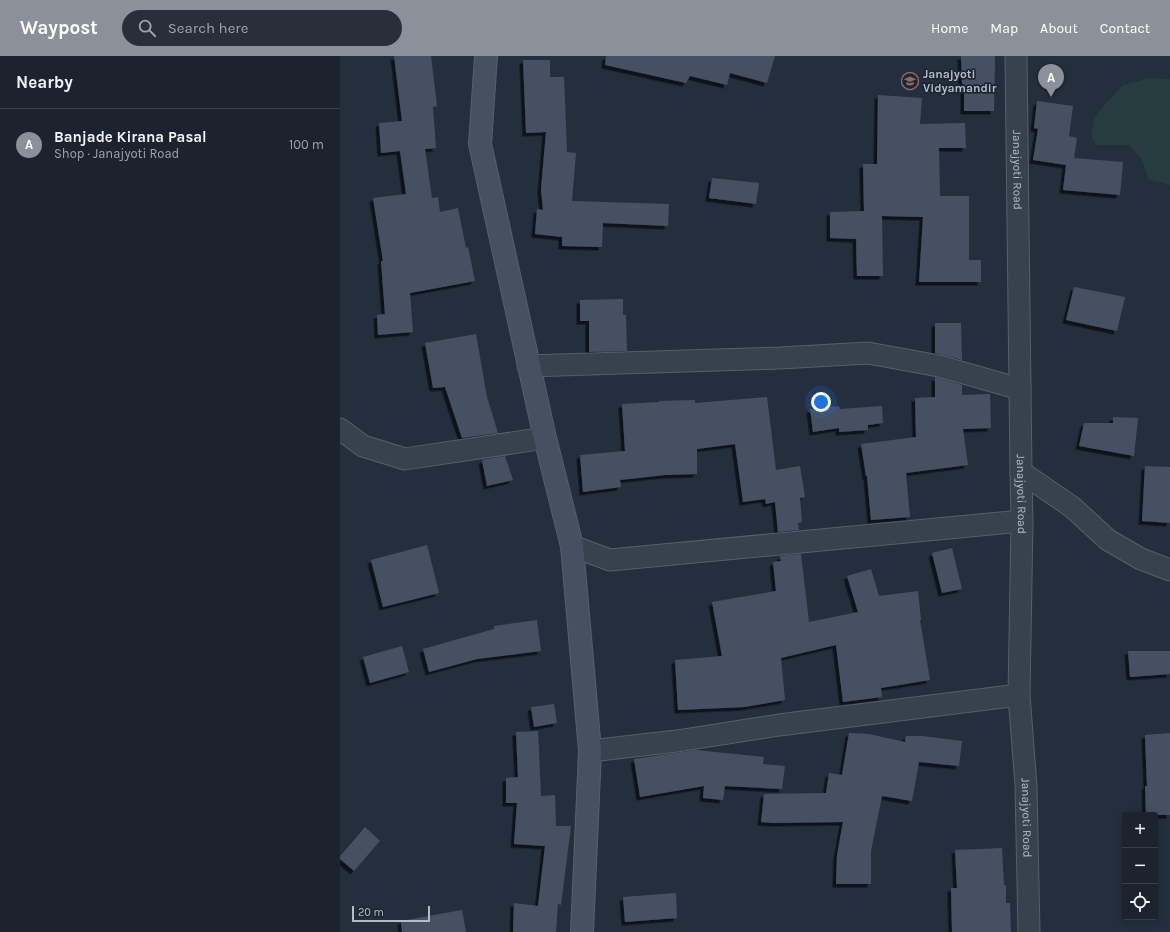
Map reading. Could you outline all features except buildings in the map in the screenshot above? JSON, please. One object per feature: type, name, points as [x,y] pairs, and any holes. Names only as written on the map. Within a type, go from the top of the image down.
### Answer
[{"type":"street","points":[[486,56],[480,144],[528,366],[572,546],[590,751],[582,932]]},
{"type":"street","name":"Janajyoti Road","points":[[1016,56],[1022,520],[1019,695],[1026,786],[1029,932]]},
{"type":"street","points":[[528,366],[780,358],[868,353],[939,366],[1020,389]]},
{"type":"street","points":[[340,429],[363,446],[405,459],[545,438]]},
{"type":"street","points":[[1021,472],[1072,507],[1108,540],[1141,559],[1170,570]]},
{"type":"street","points":[[572,546],[610,560],[1022,520]]},
{"type":"street","points":[[590,751],[678,741],[779,726],[1019,695]]},
{"type":"green space","points":[[1149,78],[1170,79],[1170,185],[1149,180],[1142,160],[1130,145],[1096,145],[1091,135],[1095,116],[1123,85]]},
{"type":"place","name":"Janajyoti Vidyamandir","points":[[910,81]]},
{"type":"place","name":"Banjade Kirana Pasal","points":[[1051,97]]}]
